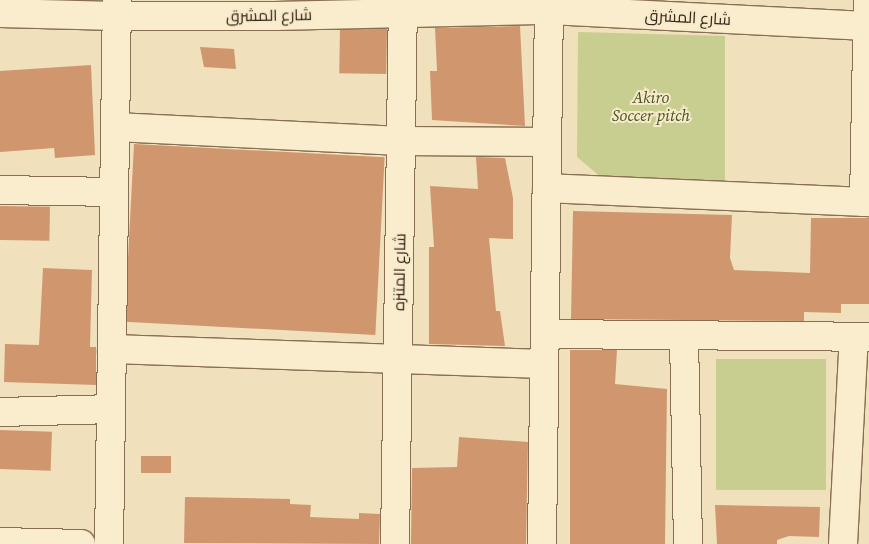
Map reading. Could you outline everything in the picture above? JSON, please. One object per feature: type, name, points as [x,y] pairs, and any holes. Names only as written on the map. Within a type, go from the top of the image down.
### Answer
[{"type":"street","name":"شارع المتنزه","points":[[395,544],[403,5]]},
{"type":"street","name":"شارع المشرق","points":[[0,13],[116,8],[549,5],[868,13]]},
{"type":"street","points":[[542,544],[549,5]]},
{"type":"street","points":[[109,544],[116,8]]},
{"type":"street","points":[[547,188],[866,202],[868,13]]},
{"type":"street","points":[[115,127],[401,141],[547,142]]},
{"type":"street","points":[[0,190],[114,192]]},
{"type":"street","points":[[545,334],[862,337],[843,544]]},
{"type":"street","points":[[684,336],[688,544]]},
{"type":"street","points":[[112,350],[398,361],[544,364]]},
{"type":"street","points":[[0,412],[111,409]]},
{"type":"street","points":[[0,542],[81,544]]},
{"type":"green space","name":"Akiro Soccer pitch","points":[[578,32],[725,36],[725,181],[602,178],[577,157]]},
{"type":"green space","points":[[716,359],[826,359],[826,490],[716,490]]},
{"type":"building","points":[[520,26],[525,126],[432,120],[430,71],[437,71],[435,28]]},
{"type":"building","points":[[340,28],[387,29],[386,74],[339,73]]},
{"type":"building","points":[[200,47],[234,49],[236,69],[204,67]]},
{"type":"building","points":[[91,65],[95,155],[55,158],[54,148],[0,152],[0,71]]},
{"type":"building","points":[[134,144],[385,157],[375,335],[125,322]]},
{"type":"building","points":[[476,157],[505,158],[513,198],[513,239],[489,238],[496,311],[500,311],[505,346],[429,344],[429,247],[434,247],[430,186],[478,189]]},
{"type":"building","points":[[0,206],[50,207],[49,241],[0,240]]},
{"type":"building","points":[[573,211],[732,215],[730,258],[734,270],[810,273],[811,218],[869,218],[869,304],[841,304],[841,313],[804,312],[804,321],[571,319]]},
{"type":"building","points":[[43,268],[92,270],[90,347],[96,347],[96,385],[4,382],[5,344],[39,345]]},
{"type":"building","points":[[570,350],[617,350],[615,384],[667,389],[665,544],[570,544]]},
{"type":"building","points":[[0,430],[52,432],[51,471],[0,469]]},
{"type":"building","points":[[459,437],[528,442],[526,544],[411,544],[412,468],[457,467]]},
{"type":"building","points":[[141,456],[171,456],[171,473],[141,473]]},
{"type":"building","points":[[185,497],[290,499],[290,504],[311,505],[310,517],[359,519],[359,513],[380,514],[379,544],[184,543]]},
{"type":"building","points":[[715,505],[820,507],[819,537],[789,536],[777,540],[777,544],[717,544]]}]
